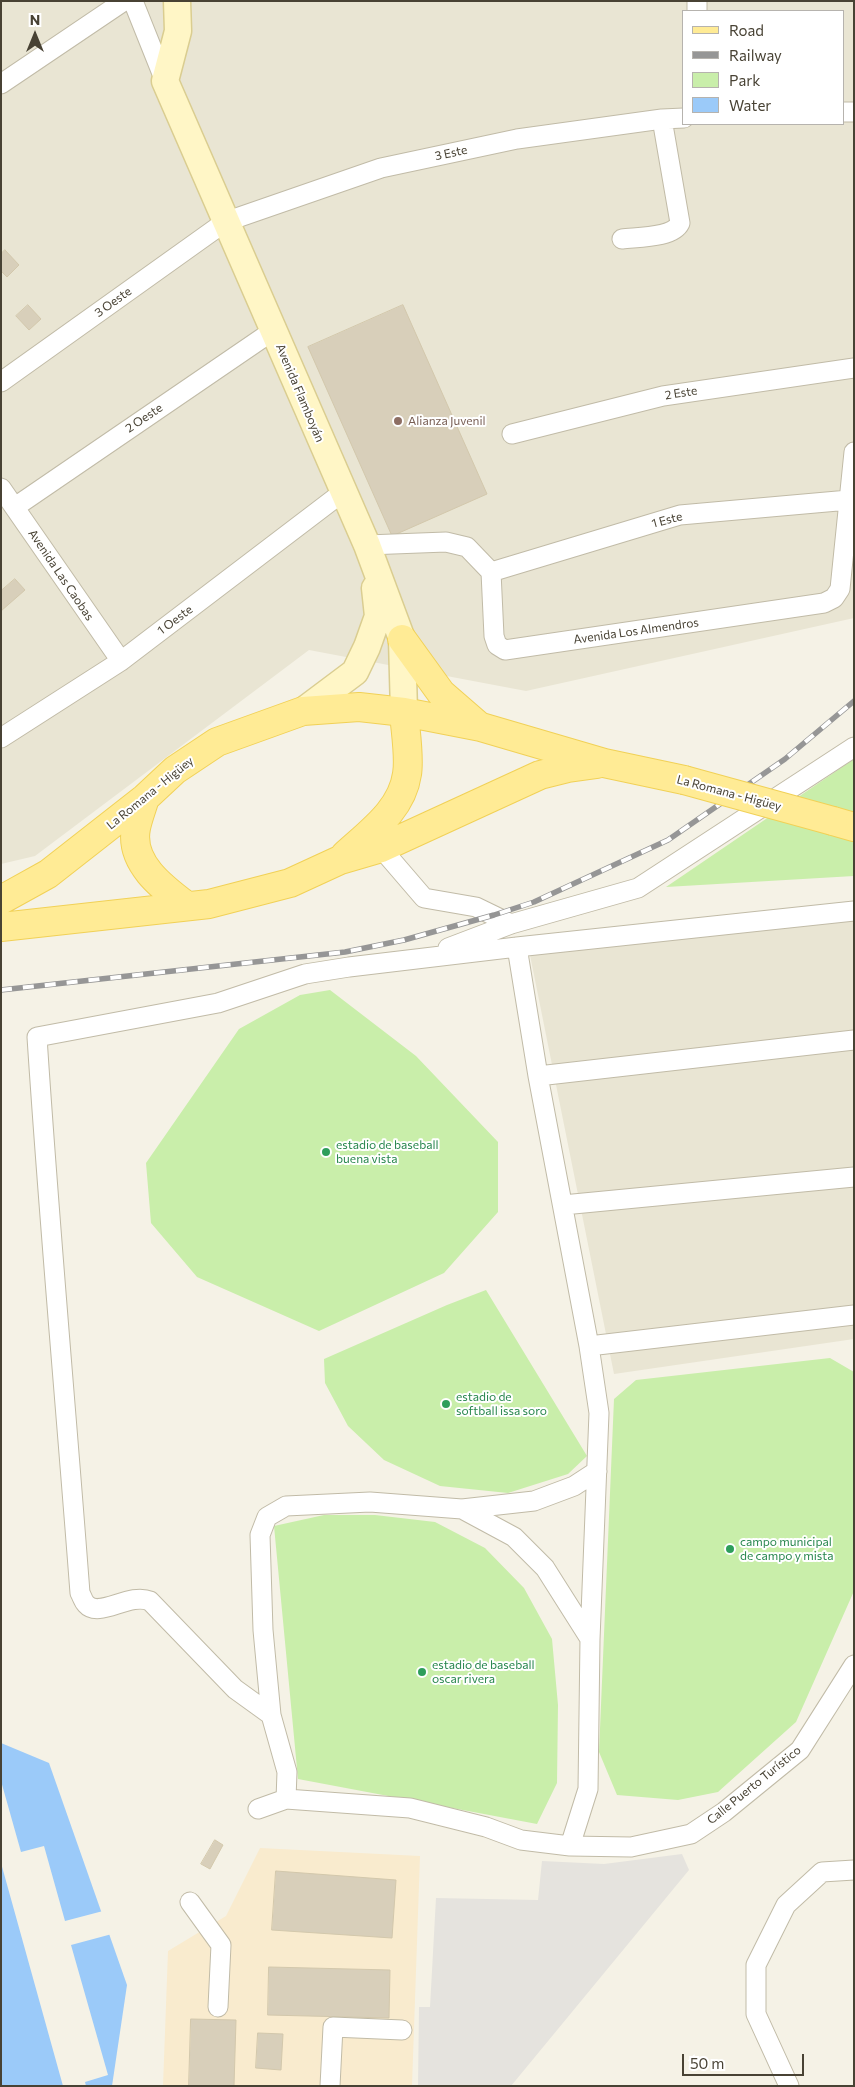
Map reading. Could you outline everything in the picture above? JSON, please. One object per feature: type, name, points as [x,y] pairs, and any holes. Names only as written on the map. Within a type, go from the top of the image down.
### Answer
[{"type":"main road","points":[[402,639],[440,693],[481,727]]},
{"type":"main road","name":"La Romana - Higüey","points":[[1,900],[48,874],[145,798],[175,770],[217,742],[303,711],[359,707],[404,712],[481,727],[604,764],[684,780],[843,824]]},
{"type":"main road","points":[[340,860],[384,819],[401,796],[408,773],[404,712]]},
{"type":"main road","name":"La Romana - Higüey","points":[[1,927],[209,904],[290,883],[340,860],[381,848],[540,775],[568,768],[604,764]]},
{"type":"main road","points":[[145,798],[135,830],[138,857],[163,888],[187,906]]},
{"type":"street","points":[[1,84],[124,1]]},
{"type":"street","points":[[134,1],[165,81]]},
{"type":"street","points":[[165,81],[178,31],[177,1]]},
{"type":"street","name":"Avenida Flamboyán","points":[[165,81],[370,555],[402,639],[404,712]]},
{"type":"street","name":"3 Este","points":[[225,222],[381,168],[517,139],[662,119],[682,118]]},
{"type":"street","points":[[622,239],[667,233],[676,229],[680,222],[662,119]]},
{"type":"street","name":"3 Oeste","points":[[1,382],[225,222]]},
{"type":"street","name":"2 Oeste","points":[[15,507],[274,330]]},
{"type":"street","name":"2 Este","points":[[512,434],[663,396],[854,368]]},
{"type":"street","name":"Avenida Los Almendros","points":[[491,572],[494,636],[497,645],[505,650],[824,603],[834,598],[840,589],[854,452]]},
{"type":"street","name":"Avenida Las Caobas","points":[[1,488],[121,661]]},
{"type":"street","name":"1 Oeste","points":[[1,738],[121,661],[343,492]]},
{"type":"street","name":"1 Este","points":[[491,572],[680,515],[849,500]]},
{"type":"street","points":[[303,711],[355,672],[367,647],[378,616],[370,555],[446,542],[467,547],[491,572]]},
{"type":"street","points":[[423,957],[511,924],[638,888],[854,747]]},
{"type":"street","points":[[381,848],[424,898],[476,907],[511,924]]},
{"type":"street","points":[[271,1715],[236,1689],[150,1601],[142,1597],[134,1598],[101,1609],[93,1608],[86,1604],[80,1593],[59,1315],[50,1226],[38,1037],[218,1003],[305,974],[517,946],[854,912]]},
{"type":"street","points":[[517,946],[538,1076],[589,1346],[599,1413],[590,1639],[588,1789],[570,1846]]},
{"type":"street","points":[[538,1076],[854,1040]]},
{"type":"street","points":[[563,1205],[854,1177]]},
{"type":"street","points":[[589,1346],[854,1315]]},
{"type":"street","points":[[258,1809],[286,1799],[288,1772],[271,1715],[263,1630],[260,1535],[267,1517],[286,1506],[370,1502],[462,1509],[534,1501],[574,1486],[597,1471]]},
{"type":"street","points":[[462,1509],[514,1537],[546,1568],[590,1639]]},
{"type":"street","name":"Calle Puerto Turístico","points":[[286,1799],[410,1808],[486,1827],[521,1840],[570,1846],[631,1847],[691,1834],[724,1812],[800,1750],[854,1665]]},
{"type":"street","points":[[789,2086],[756,2014],[756,1965],[786,1905],[822,1872],[854,1870]]},
{"type":"street","points":[[190,1902],[221,1946],[218,2007]]},
{"type":"street","points":[[330,2086],[333,2027],[402,2030]]},
{"type":"shaded area","points":[[1,1],[854,1],[854,618],[526,691],[309,650],[35,856],[1,864]]},
{"type":"shaded area","points":[[854,919],[854,1339],[614,1374],[530,955]]},
{"type":"shaded area","points":[[260,1848],[420,1856],[412,2086],[163,2086],[168,1951],[226,1916]]},
{"type":"shaded area","points":[[682,1854],[689,1870],[511,2086],[418,2086],[419,2007],[430,2007],[436,1898],[538,1900],[542,1861],[604,1864]]},
{"type":"green space","points":[[854,759],[854,876],[666,887]]},
{"type":"green space","name":"estadio de baseball buena vista","points":[[330,990],[416,1056],[498,1142],[498,1212],[444,1273],[319,1331],[197,1277],[151,1223],[146,1163],[239,1029],[300,995]]},
{"type":"green space","name":"estadio de softball issa soro","points":[[486,1290],[587,1456],[568,1474],[508,1493],[440,1486],[384,1460],[348,1426],[325,1383],[324,1359]]},
{"type":"green space","name":"campo municipal de campo y mista","points":[[830,1358],[854,1372],[854,1591],[796,1722],[718,1792],[678,1800],[617,1795],[599,1752],[614,1399],[636,1380]]},
{"type":"green space","name":"estadio de baseball oscar rivera","points":[[324,1515],[375,1515],[435,1522],[485,1548],[524,1588],[552,1639],[558,1705],[557,1783],[537,1824],[298,1779],[274,1526]]},
{"type":"water","points":[[1,1743],[49,1763],[127,1985],[112,2086],[1,2086]]},
{"type":"pier","points":[[1,1781],[21,1852],[44,1846],[65,1921],[103,1911],[112,1934],[71,1945],[108,2075],[85,2082],[86,2086],[63,2086],[1,1863]]},
{"type":"building","points":[[5,250],[19,265],[7,277],[1,271],[1,254]]},
{"type":"building","points":[[28,305],[41,319],[29,330],[16,316]]},
{"type":"building","name":"Alianza Juvenil","points":[[403,305],[487,494],[392,536],[308,347]]},
{"type":"building","points":[[15,579],[25,590],[1,611],[1,591]]},
{"type":"building","points":[[215,1840],[223,1845],[210,1869],[201,1864]]},
{"type":"building","points":[[276,1871],[396,1880],[392,1938],[272,1930]]},
{"type":"building","points":[[269,1967],[390,1970],[389,2018],[268,2015]]},
{"type":"building","points":[[191,2019],[236,2020],[234,2086],[189,2086]]},
{"type":"building","points":[[258,2033],[283,2034],[281,2070],[256,2068]]},
{"type":"railway","points":[[1,990],[345,952],[404,940],[534,902],[668,840],[785,759],[854,701]]},
{"type":"place","name":"Alianza Juvenil","points":[[398,421]]},
{"type":"place","name":"estadio de baseball buena vista","points":[[326,1152]]},
{"type":"place","name":"estadio de softball issa soro","points":[[446,1404]]},
{"type":"place","name":"campo municipal de campo y mista","points":[[730,1549]]},
{"type":"place","name":"estadio de baseball oscar rivera","points":[[422,1672]]}]
